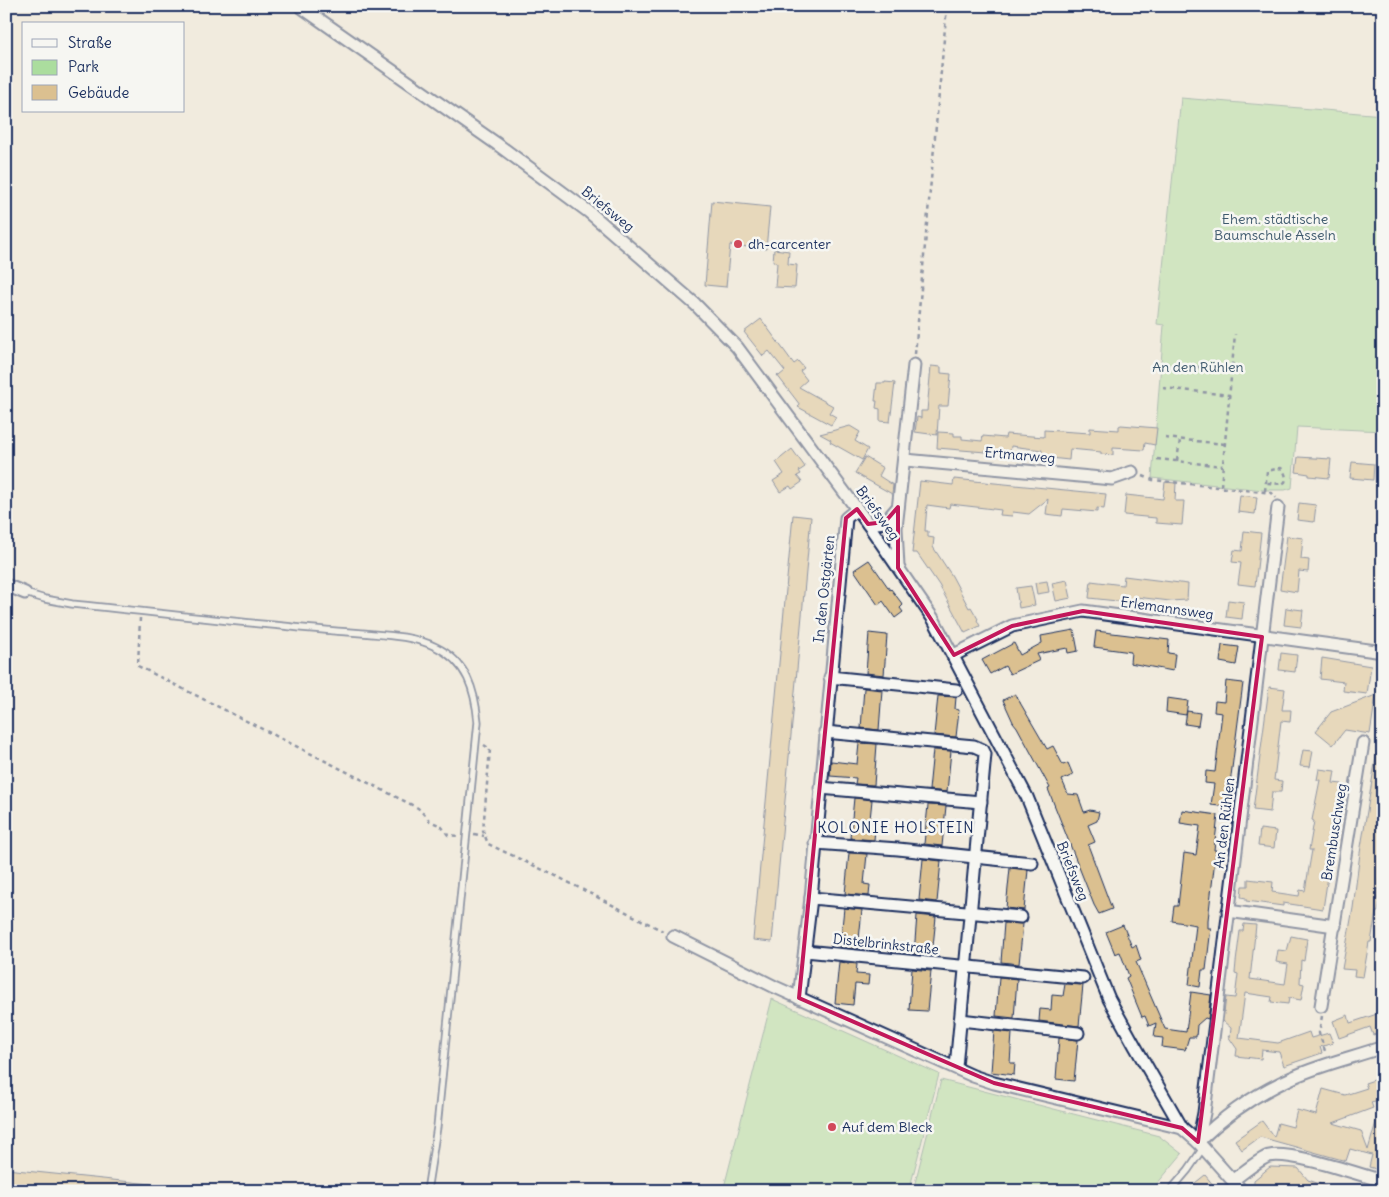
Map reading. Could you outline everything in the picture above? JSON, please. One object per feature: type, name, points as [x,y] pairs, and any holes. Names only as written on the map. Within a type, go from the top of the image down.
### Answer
[{"type":"street","name":"Briefsweg","points":[[300,6],[560,190],[603,224],[696,304],[737,348],[868,524],[934,620],[1027,797],[1109,999],[1182,1128],[1242,1191]]},
{"type":"street","points":[[898,568],[896,542],[898,507],[905,460],[914,365]]},
{"type":"street","name":"Ertmarweg","points":[[905,460],[1112,479],[1132,472]]},
{"type":"street","name":"An den Rühlen","points":[[1200,1145],[1278,504]]},
{"type":"street","points":[[868,524],[885,522],[898,507]]},
{"type":"street","name":"In den Ostgärten","points":[[799,998],[846,518],[857,509]]},
{"type":"street","points":[[6,585],[25,593]]},
{"type":"street","name":"Erlemannsweg","points":[[954,655],[1012,626],[1083,611],[1262,637],[1383,652]]},
{"type":"street","points":[[830,677],[956,690]]},
{"type":"street","points":[[825,732],[974,746],[983,750],[985,761],[964,966],[956,1067]]},
{"type":"street","name":"Brembuschweg","points":[[1321,1006],[1363,743]]},
{"type":"street","points":[[820,788],[981,802]]},
{"type":"street","points":[[815,843],[898,849],[1032,863]]},
{"type":"street","points":[[810,898],[1021,917]]},
{"type":"street","points":[[1228,911],[1335,926]]},
{"type":"street","points":[[673,936],[799,998],[973,1076],[994,1083],[1182,1128]]},
{"type":"street","name":"Distelbrinkstraße","points":[[805,951],[1083,978]]},
{"type":"street","points":[[960,1020],[1078,1033]]},
{"type":"street","points":[[1200,1145],[1218,1122],[1273,1087],[1298,1075],[1383,1047]]},
{"type":"street","points":[[1233,1180],[1267,1156],[1280,1155],[1297,1157],[1383,1181]]},
{"type":"lane","points":[[25,593],[45,600],[72,604],[412,639],[436,647],[463,668],[476,703],[478,722],[437,1127],[427,1191]]},
{"type":"lane","points":[[1170,1191],[1188,1170],[1200,1145]]},
{"type":"path","points":[[914,365],[947,6]]},
{"type":"path","points":[[1221,486],[1235,334]]},
{"type":"path","points":[[1165,364],[1232,370]]},
{"type":"path","points":[[1163,388],[1230,394]]},
{"type":"path","points":[[1165,438],[1225,444]]},
{"type":"path","points":[[1177,461],[1180,440]]},
{"type":"path","points":[[1157,459],[1223,466]]},
{"type":"path","points":[[1265,492],[1267,471],[1281,468],[1283,470],[1285,482],[1282,484],[1266,482]]},
{"type":"path","points":[[1132,472],[1153,480],[1272,492],[1278,504]]},
{"type":"path","points":[[141,612],[138,666],[418,808],[430,820],[441,826],[448,835],[459,836],[467,833]]},
{"type":"path","points":[[475,745],[483,744],[490,749],[483,831],[484,838],[488,844],[560,878],[673,936]]},
{"type":"path","points":[[1321,1006],[1323,1011],[1320,1033],[1330,1065]]},
{"type":"highlighted area","points":[[898,507],[898,568],[954,655],[1012,626],[1083,611],[1262,637],[1198,1142],[1182,1128],[994,1083],[799,998],[846,518],[857,509],[868,524],[885,522]]},
{"type":"green space","name":"Ehem. städtische Baumschule Asseln","points":[[1181,98],[1383,115],[1383,431],[1297,427],[1292,488],[1285,490],[1263,490],[1152,478],[1164,325],[1157,324]]},
{"type":"green space","name":"Auf dem Bleck","points":[[772,999],[939,1074],[909,1191],[723,1191]]},
{"type":"green space","points":[[941,1080],[1159,1136],[1182,1154],[1151,1191],[913,1191]]},
{"type":"building","name":"dh-carcenter","points":[[712,201],[770,207],[766,249],[730,245],[726,287],[705,285]]},
{"type":"building","points":[[774,249],[789,251],[788,264],[797,265],[795,288],[775,287],[777,263],[773,262]]},
{"type":"building","points":[[761,319],[794,364],[798,361],[804,368],[800,371],[807,380],[799,387],[833,406],[829,413],[836,417],[831,425],[798,407],[800,405],[777,375],[779,376],[785,371],[769,351],[763,356],[744,332]]},
{"type":"building","points":[[931,366],[941,367],[941,373],[951,374],[948,406],[939,406],[937,435],[915,432],[917,417],[921,418],[921,411],[927,411]]},
{"type":"building","points":[[877,383],[895,383],[890,422],[880,421],[880,409],[876,408],[877,401],[875,401]]},
{"type":"building","points":[[1121,425],[1157,428],[1155,445],[1145,443],[1144,450],[1113,448],[1113,455],[1070,449],[1069,460],[1041,457],[1042,450],[1011,446],[1010,454],[937,448],[938,432],[954,433],[954,436],[962,436],[962,439],[982,441],[983,436],[1005,438],[1006,434],[1044,437],[1044,430],[1090,433],[1090,428],[1119,430]]},
{"type":"building","points":[[850,426],[860,432],[855,441],[868,449],[862,460],[830,442],[831,440],[820,434]]},
{"type":"building","points":[[792,449],[805,467],[799,471],[801,474],[797,476],[802,482],[792,489],[790,486],[780,492],[773,481],[784,474],[776,462]]},
{"type":"building","points":[[865,457],[883,468],[879,476],[893,485],[892,494],[855,473]]},
{"type":"building","points":[[1298,457],[1331,459],[1329,478],[1309,476],[1309,474],[1296,472]]},
{"type":"building","points":[[1352,462],[1374,464],[1373,480],[1350,478]]},
{"type":"building","points":[[954,479],[1106,494],[1104,509],[1097,508],[1097,512],[1063,509],[1062,516],[1046,514],[1048,499],[1029,514],[1013,512],[1012,516],[1000,515],[1001,510],[950,504],[949,508],[927,505],[925,531],[928,531],[928,537],[934,538],[933,547],[952,576],[969,608],[971,607],[978,619],[980,626],[965,633],[939,585],[917,553],[912,553],[920,481],[953,485]]},
{"type":"building","points":[[1165,482],[1176,483],[1175,501],[1184,501],[1182,525],[1156,523],[1156,518],[1124,515],[1126,495],[1163,499]]},
{"type":"building","points":[[1240,495],[1257,497],[1255,514],[1238,512]]},
{"type":"building","points":[[1299,503],[1316,505],[1314,522],[1297,520]]},
{"type":"building","points":[[793,515],[811,517],[772,942],[753,940]]},
{"type":"building","points":[[1244,531],[1261,533],[1255,586],[1238,584],[1241,563],[1232,562],[1234,550],[1242,551]]},
{"type":"building","points":[[1287,536],[1303,538],[1301,559],[1309,560],[1308,572],[1299,571],[1297,592],[1280,589]]},
{"type":"building","points":[[869,560],[903,605],[900,608],[903,612],[895,618],[883,601],[878,605],[854,570]]},
{"type":"building","points":[[1124,576],[1188,584],[1187,600],[1170,601],[1136,597],[1135,600],[1126,599],[1126,602],[1089,598],[1091,581],[1123,585]]},
{"type":"building","points":[[1067,580],[1071,598],[1056,601],[1052,583]]},
{"type":"building","points":[[1047,581],[1049,592],[1037,594],[1035,583]]},
{"type":"building","points":[[1031,586],[1035,605],[1019,608],[1016,588]]},
{"type":"building","points":[[1228,600],[1244,602],[1242,619],[1226,617]]},
{"type":"building","points":[[1286,608],[1303,610],[1301,627],[1284,625]]},
{"type":"building","points":[[1074,630],[1078,651],[1068,653],[1067,648],[1037,654],[1040,660],[1010,674],[1005,666],[990,674],[982,660],[1014,643],[1020,655],[1042,643],[1041,636]]},
{"type":"building","points":[[1096,631],[1169,640],[1168,653],[1175,654],[1173,671],[1130,663],[1131,652],[1094,647]]},
{"type":"building","points":[[869,633],[887,635],[884,675],[866,673]]},
{"type":"building","points":[[1222,645],[1239,647],[1236,665],[1220,662]]},
{"type":"building","points":[[1281,653],[1297,655],[1295,672],[1279,670]]},
{"type":"building","points":[[1322,658],[1371,666],[1367,694],[1343,691],[1344,682],[1320,679]]},
{"type":"building","points":[[1226,681],[1243,683],[1227,807],[1211,805],[1214,784],[1205,783],[1206,771],[1215,772],[1222,713],[1214,712],[1215,701],[1224,702]]},
{"type":"building","points":[[1269,687],[1285,689],[1282,710],[1291,710],[1290,722],[1281,721],[1274,780],[1282,781],[1281,792],[1272,792],[1270,812],[1253,810]]},
{"type":"building","points":[[864,688],[882,690],[879,730],[861,728]]},
{"type":"building","points":[[1015,694],[1047,749],[1053,746],[1063,765],[1068,763],[1073,775],[1062,780],[1068,794],[1078,795],[1084,812],[1090,810],[1099,812],[1097,821],[1088,825],[1095,842],[1088,845],[1112,909],[1099,914],[1094,905],[1048,789],[1050,788],[1013,722],[1003,700]]},
{"type":"building","points":[[1376,695],[1370,734],[1345,730],[1333,745],[1316,731],[1331,712]]},
{"type":"building","points":[[938,696],[956,697],[955,709],[959,710],[956,737],[934,735]]},
{"type":"building","points":[[1167,698],[1188,701],[1186,715],[1166,712]]},
{"type":"building","points":[[1187,711],[1200,713],[1198,726],[1185,724]]},
{"type":"building","points":[[859,743],[877,744],[874,785],[855,784],[856,778],[830,776],[831,761],[857,764]]},
{"type":"building","points":[[933,750],[951,751],[947,792],[929,790]]},
{"type":"building","points":[[1303,750],[1313,751],[1310,767],[1300,766]]},
{"type":"building","points":[[1377,751],[1383,751],[1383,853],[1378,912],[1376,912],[1371,942],[1369,942],[1363,977],[1354,976],[1355,970],[1342,969]]},
{"type":"building","points":[[1319,769],[1335,771],[1333,783],[1342,784],[1323,909],[1283,903],[1283,906],[1246,901],[1246,898],[1241,897],[1242,886],[1248,886],[1248,879],[1273,882],[1272,892],[1299,896],[1300,890],[1305,891],[1312,850],[1309,850],[1314,821],[1312,820],[1320,780],[1317,780]]},
{"type":"building","points":[[854,798],[872,800],[869,829],[875,829],[874,840],[850,838]]},
{"type":"building","points":[[928,805],[946,806],[942,846],[924,844]]},
{"type":"building","points":[[1182,810],[1218,815],[1208,920],[1208,928],[1211,928],[1206,970],[1202,970],[1200,987],[1189,985],[1196,925],[1172,921],[1174,906],[1178,906],[1184,853],[1196,855],[1200,826],[1180,823]]},
{"type":"building","points":[[1260,829],[1276,831],[1274,848],[1258,846]]},
{"type":"building","points":[[849,853],[867,854],[864,884],[870,885],[869,896],[845,894]]},
{"type":"building","points":[[923,859],[941,861],[937,902],[919,900]]},
{"type":"building","points":[[1010,868],[1028,870],[1024,910],[1006,908]]},
{"type":"building","points":[[844,908],[862,910],[858,949],[840,947]]},
{"type":"building","points":[[917,915],[936,917],[932,956],[914,954]]},
{"type":"building","points":[[1004,923],[1023,924],[1019,964],[1001,962]]},
{"type":"building","points":[[1244,924],[1256,925],[1250,979],[1285,984],[1288,964],[1276,962],[1278,950],[1287,951],[1291,936],[1307,939],[1304,961],[1301,960],[1300,983],[1304,984],[1301,1000],[1289,998],[1288,1004],[1271,1002],[1272,997],[1245,993],[1239,1038],[1278,1043],[1309,1032],[1311,1038],[1329,1033],[1333,1043],[1320,1047],[1322,1053],[1284,1066],[1279,1052],[1262,1050],[1261,1059],[1236,1056],[1237,1049],[1228,1036],[1230,1037],[1231,1028],[1223,1021],[1226,997],[1235,998],[1238,974],[1235,973],[1236,962],[1240,931],[1243,931]]},
{"type":"building","points":[[1123,925],[1132,947],[1136,945],[1141,960],[1136,962],[1165,1029],[1186,1032],[1191,992],[1211,995],[1208,1019],[1205,1018],[1197,1025],[1196,1037],[1189,1037],[1185,1050],[1162,1047],[1163,1038],[1154,1037],[1156,1023],[1149,1026],[1145,1016],[1142,1017],[1126,978],[1129,976],[1120,952],[1115,954],[1106,932]]},
{"type":"building","points":[[839,962],[857,964],[856,974],[869,975],[868,985],[855,984],[853,1005],[835,1003]]},
{"type":"building","points":[[912,969],[931,971],[927,1011],[909,1010]]},
{"type":"building","points":[[999,977],[1017,979],[1014,1018],[996,1016]]},
{"type":"building","points":[[1065,984],[1083,985],[1079,1026],[1039,1021],[1040,1009],[1051,1010],[1052,995],[1063,996]]},
{"type":"building","points":[[1383,1012],[1383,1032],[1373,1035],[1370,1027],[1339,1038],[1333,1021],[1348,1015],[1350,1023]]},
{"type":"building","points":[[994,1031],[1012,1033],[1010,1063],[1015,1063],[1014,1075],[991,1072]]},
{"type":"building","points":[[1059,1038],[1078,1040],[1074,1081],[1056,1079]]},
{"type":"building","points":[[1383,1077],[1383,1099],[1371,1102],[1373,1108],[1333,1123],[1361,1131],[1368,1150],[1380,1108],[1383,1108],[1383,1171],[1369,1167],[1372,1155],[1350,1149],[1346,1161],[1260,1137],[1242,1150],[1235,1140],[1262,1121],[1274,1137],[1278,1123],[1293,1127],[1297,1110],[1316,1115],[1323,1089],[1345,1095],[1367,1088],[1365,1083]]},
{"type":"building","points":[[1270,1167],[1298,1168],[1308,1180],[1335,1189],[1335,1191],[1259,1191],[1254,1185],[1254,1180]]},
{"type":"building","points":[[6,1169],[151,1184],[151,1191],[6,1191]]},
{"type":"building","points":[[1205,1175],[1218,1191],[1185,1191]]},
{"type":"place","name":"dh-carcenter","points":[[738,244]]},
{"type":"place","name":"Auf dem Bleck","points":[[832,1127]]},
{"type":"district","name":"KOLONIE HOLSTEIN","points":[[896,828]]}]
